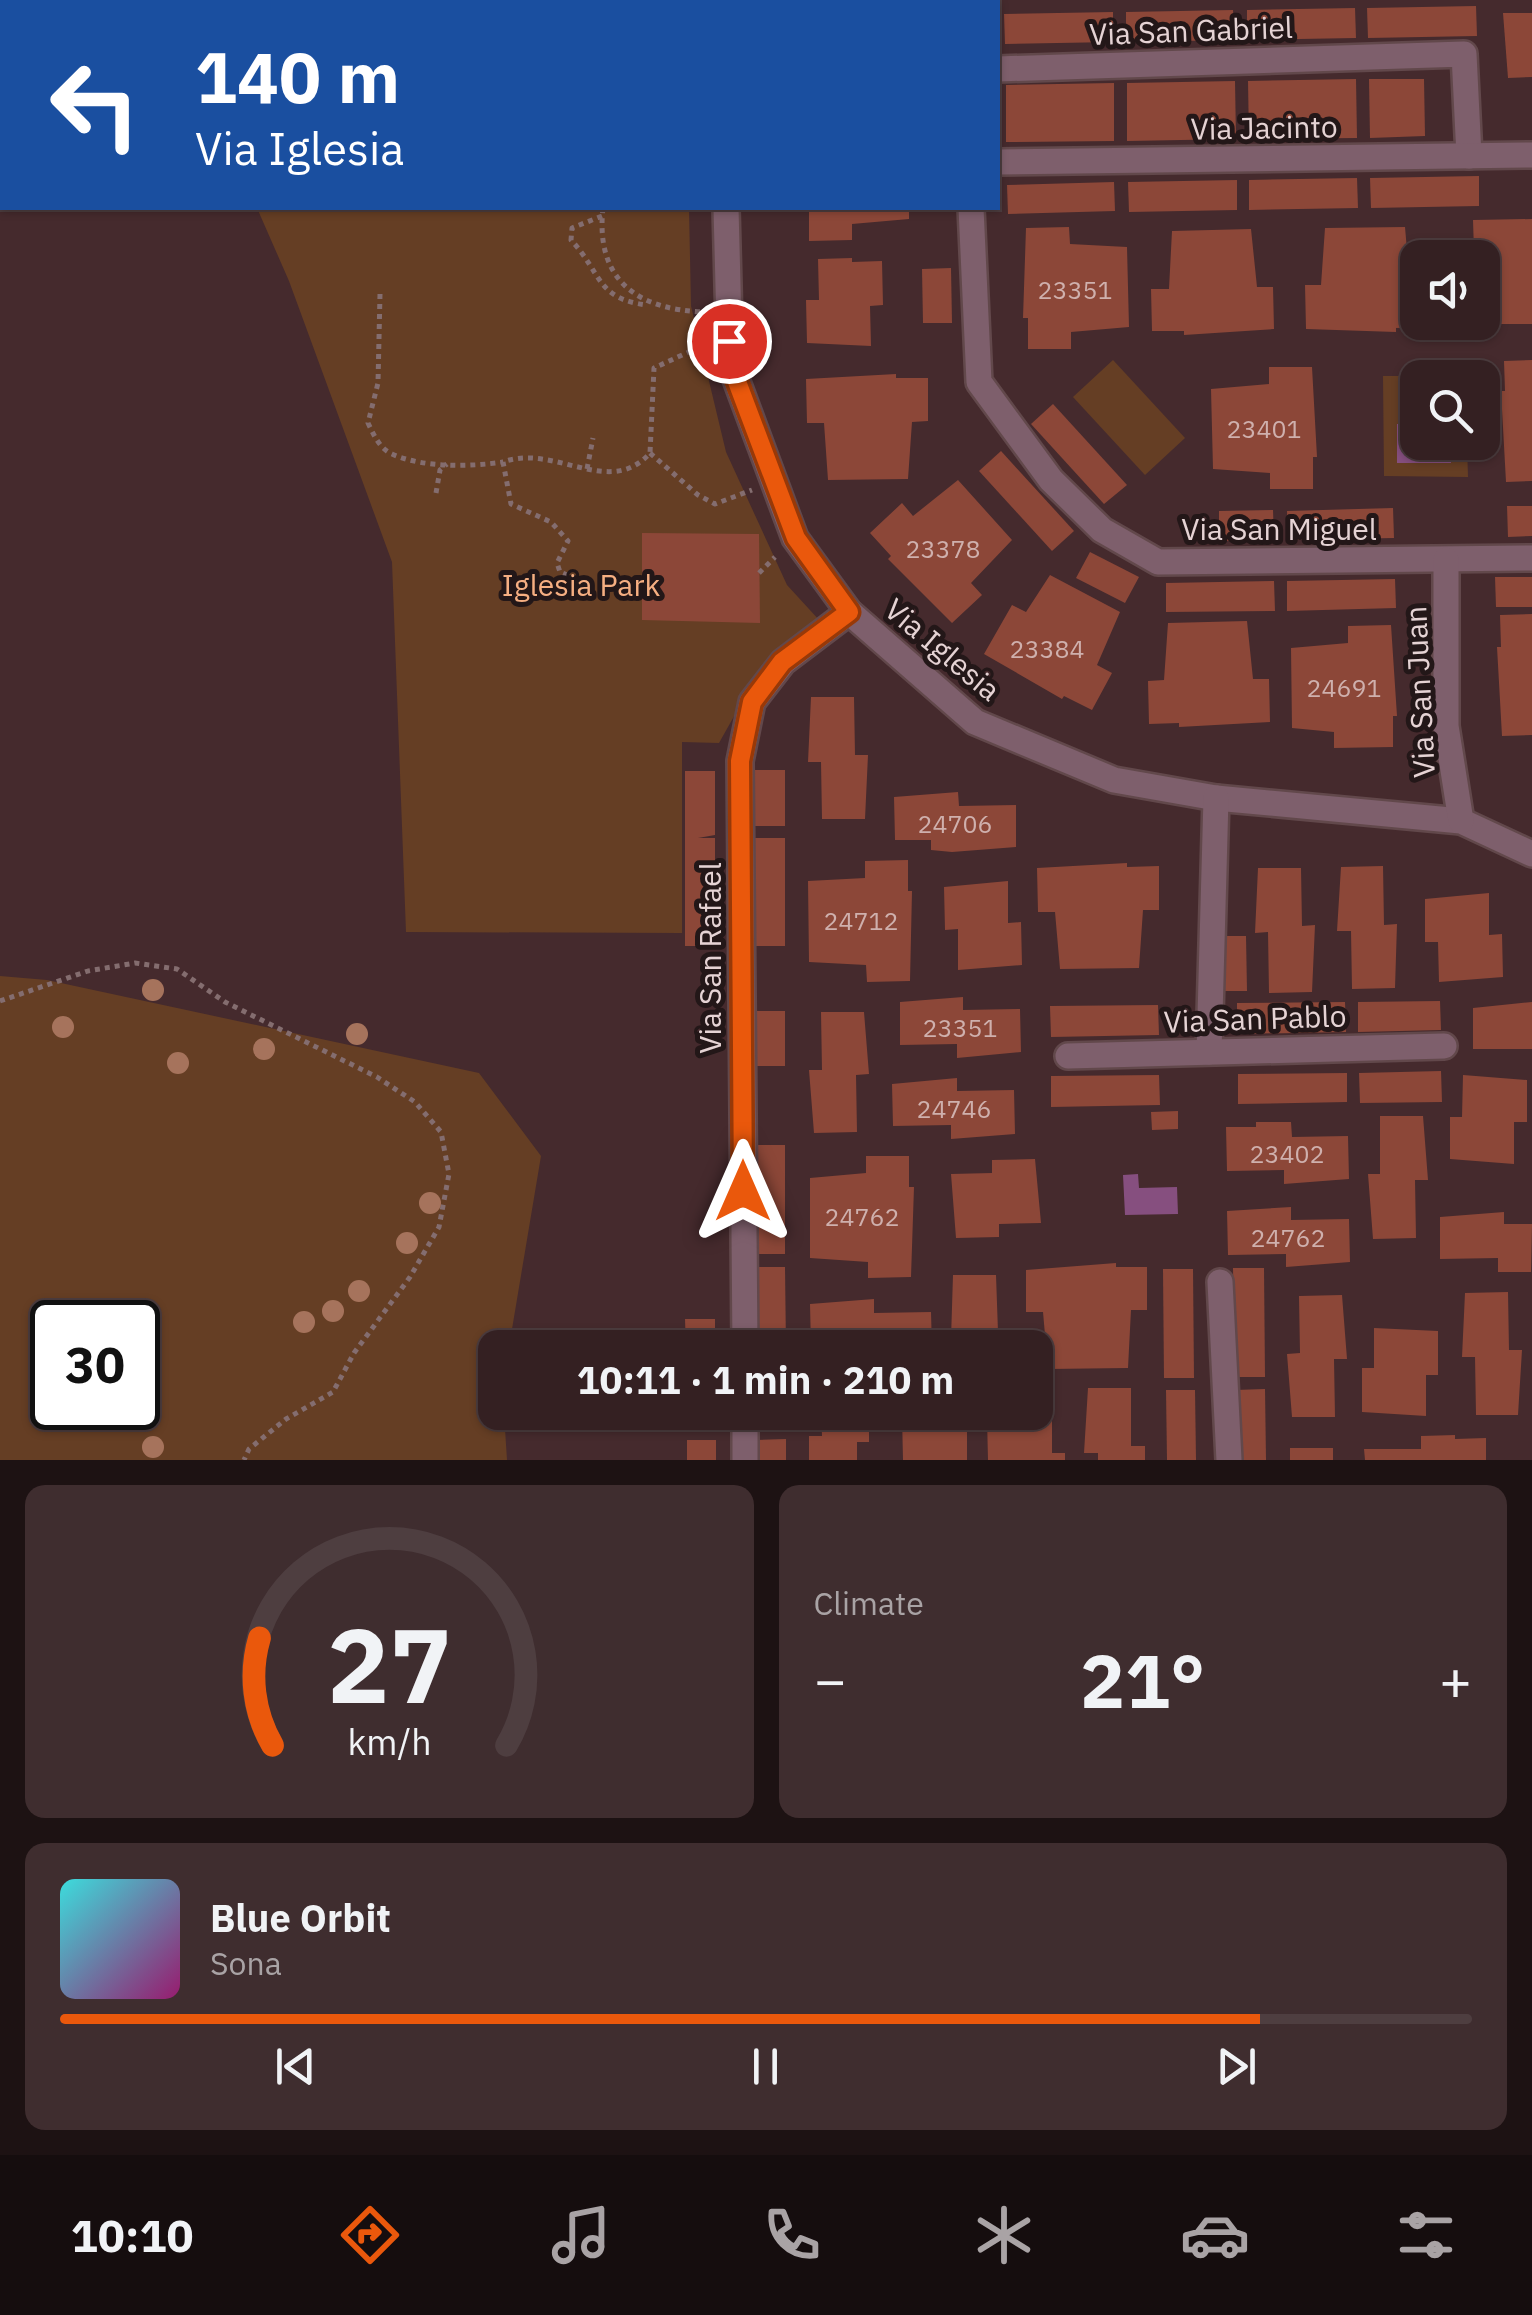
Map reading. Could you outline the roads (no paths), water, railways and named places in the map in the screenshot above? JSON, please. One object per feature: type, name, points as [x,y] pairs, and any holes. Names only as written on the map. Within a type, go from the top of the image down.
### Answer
[{"type":"street","name":"Via San Gabriel","points":[[1000,69],[1464,54],[1469,156]]},
{"type":"street","name":"Via Jacinto","points":[[1000,162],[1532,155]]},
{"type":"street","name":"Via Iglesia","points":[[726,210],[730,363],[796,538],[849,612],[975,722],[1114,780],[1216,798],[1461,822],[1532,854]]},
{"type":"street","name":"Via San Miguel","points":[[970,210],[980,382],[1051,480],[1102,530],[1158,562],[1532,558]]},
{"type":"street","name":"Via San Juan","points":[[1446,560],[1446,726],[1461,822]]},
{"type":"street","name":"Via San Rafael","points":[[744,1330],[740,761],[752,702],[782,662],[849,612]]},
{"type":"street","points":[[1209,1052],[1216,798]]},
{"type":"street","name":"Via San Pablo","points":[[1068,1056],[1444,1046]]},
{"type":"street","points":[[1220,1282],[1229,1460]]},
{"type":"street","points":[[745,1430],[746,1460]]},
{"type":"park label","name":"Iglesia Park","points":[[581,584]]}]
